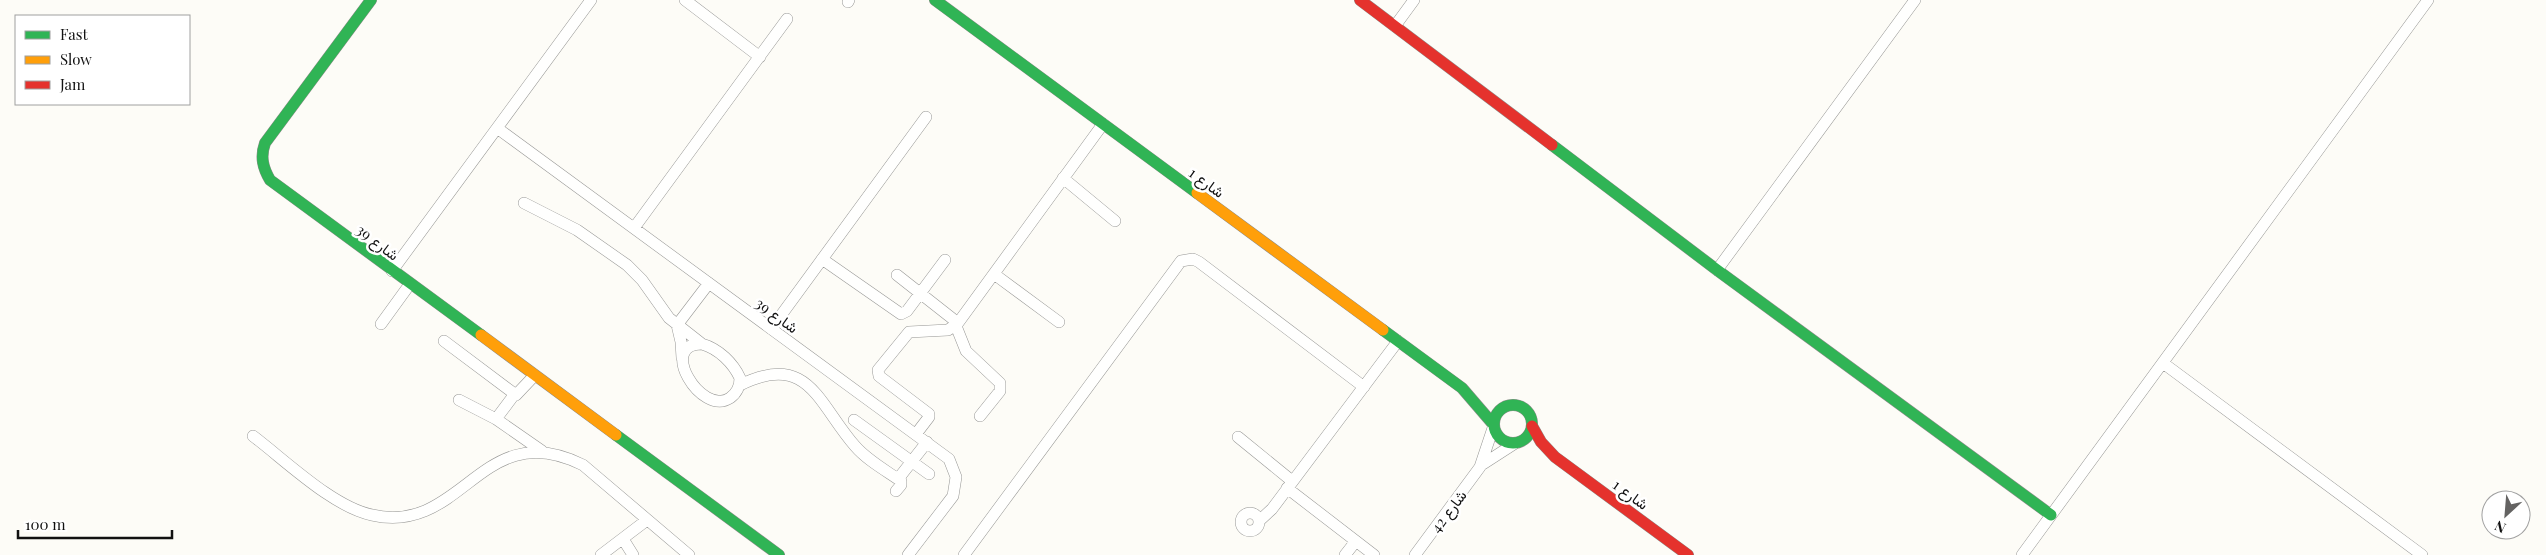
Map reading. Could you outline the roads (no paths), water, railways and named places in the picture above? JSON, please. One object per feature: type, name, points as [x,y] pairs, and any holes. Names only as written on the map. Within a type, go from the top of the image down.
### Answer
[{"type":"street","name":"شارع 39","points":[[371,0],[265,143],[262,166],[270,180],[778,555]]},
{"type":"street","points":[[392,271],[591,0]]},
{"type":"street","points":[[685,0],[760,57]]},
{"type":"street","name":"شارع 1","points":[[935,0],[1462,388],[1506,406]]},
{"type":"street","points":[[1360,0],[1717,270],[2051,515]]},
{"type":"street","points":[[1395,26],[1414,0]]},
{"type":"street","points":[[1717,270],[1915,0]]},
{"type":"street","points":[[2022,555],[2428,0]]},
{"type":"street","points":[[634,228],[787,19]]},
{"type":"street","points":[[771,329],[926,117]]},
{"type":"street","points":[[916,434],[929,417],[929,414],[879,376],[878,370],[909,332],[948,330],[957,324],[1103,124]]},
{"type":"street","name":"شارع 39","points":[[497,128],[949,459],[956,477],[953,496],[908,555]]},
{"type":"street","points":[[1063,178],[1114,221]]},
{"type":"street","points":[[524,203],[577,230],[635,272],[661,309],[677,325],[684,328],[702,344],[720,354],[732,365],[740,378],[738,391],[728,399],[718,401],[708,398],[690,381],[681,360],[681,342],[677,325]]},
{"type":"street","points":[[964,555],[1177,266],[1187,258],[1199,262],[1364,386]]},
{"type":"street","points":[[822,259],[898,314],[905,313],[945,260]]},
{"type":"street","points":[[994,274],[1059,322]]},
{"type":"street","points":[[898,275],[957,324],[966,351],[1000,383],[1000,391],[980,416]]},
{"type":"street","points":[[677,325],[709,283]]},
{"type":"street","points":[[381,324],[410,284]]},
{"type":"street","points":[[444,341],[514,394],[518,395],[534,376]]},
{"type":"street","points":[[1259,521],[1290,485],[1398,341]]},
{"type":"street","points":[[681,360],[690,347],[702,344]]},
{"type":"street","points":[[2163,363],[2422,555]]},
{"type":"street","points":[[740,385],[766,373],[780,373],[793,376],[817,393],[859,450],[897,485],[927,442]]},
{"type":"street","name":"شارع 1","points":[[1462,388],[1493,426]]},
{"type":"street","points":[[496,419],[514,394]]},
{"type":"street","points":[[459,400],[496,419],[542,451]]},
{"type":"street","points":[[1514,405],[1522,408],[1531,417],[1532,426],[1529,435],[1516,443],[1499,438],[1493,426],[1498,411],[1506,406],[1514,405]]},
{"type":"street","points":[[854,420],[929,474]]},
{"type":"street","name":"شارع 42","points":[[1415,555],[1480,467],[1493,426]]},
{"type":"street","name":"شارع 1","points":[[1532,426],[1542,442],[1555,456],[1688,555]]},
{"type":"street","points":[[253,436],[349,508],[373,516],[398,517],[423,512],[446,501],[488,468],[505,458],[525,452],[542,451],[565,456],[583,465],[689,555]]},
{"type":"street","points":[[1238,437],[1290,485],[1374,555]]},
{"type":"street","name":"شارع 1","points":[[1516,443],[1555,456]]},
{"type":"street","name":"شارع 42","points":[[1480,467],[1516,443]]},
{"type":"street","points":[[601,555],[647,520]]},
{"type":"street","points":[[623,539],[634,555]]},
{"type":"street","points":[[1345,555],[1356,541]]}]
